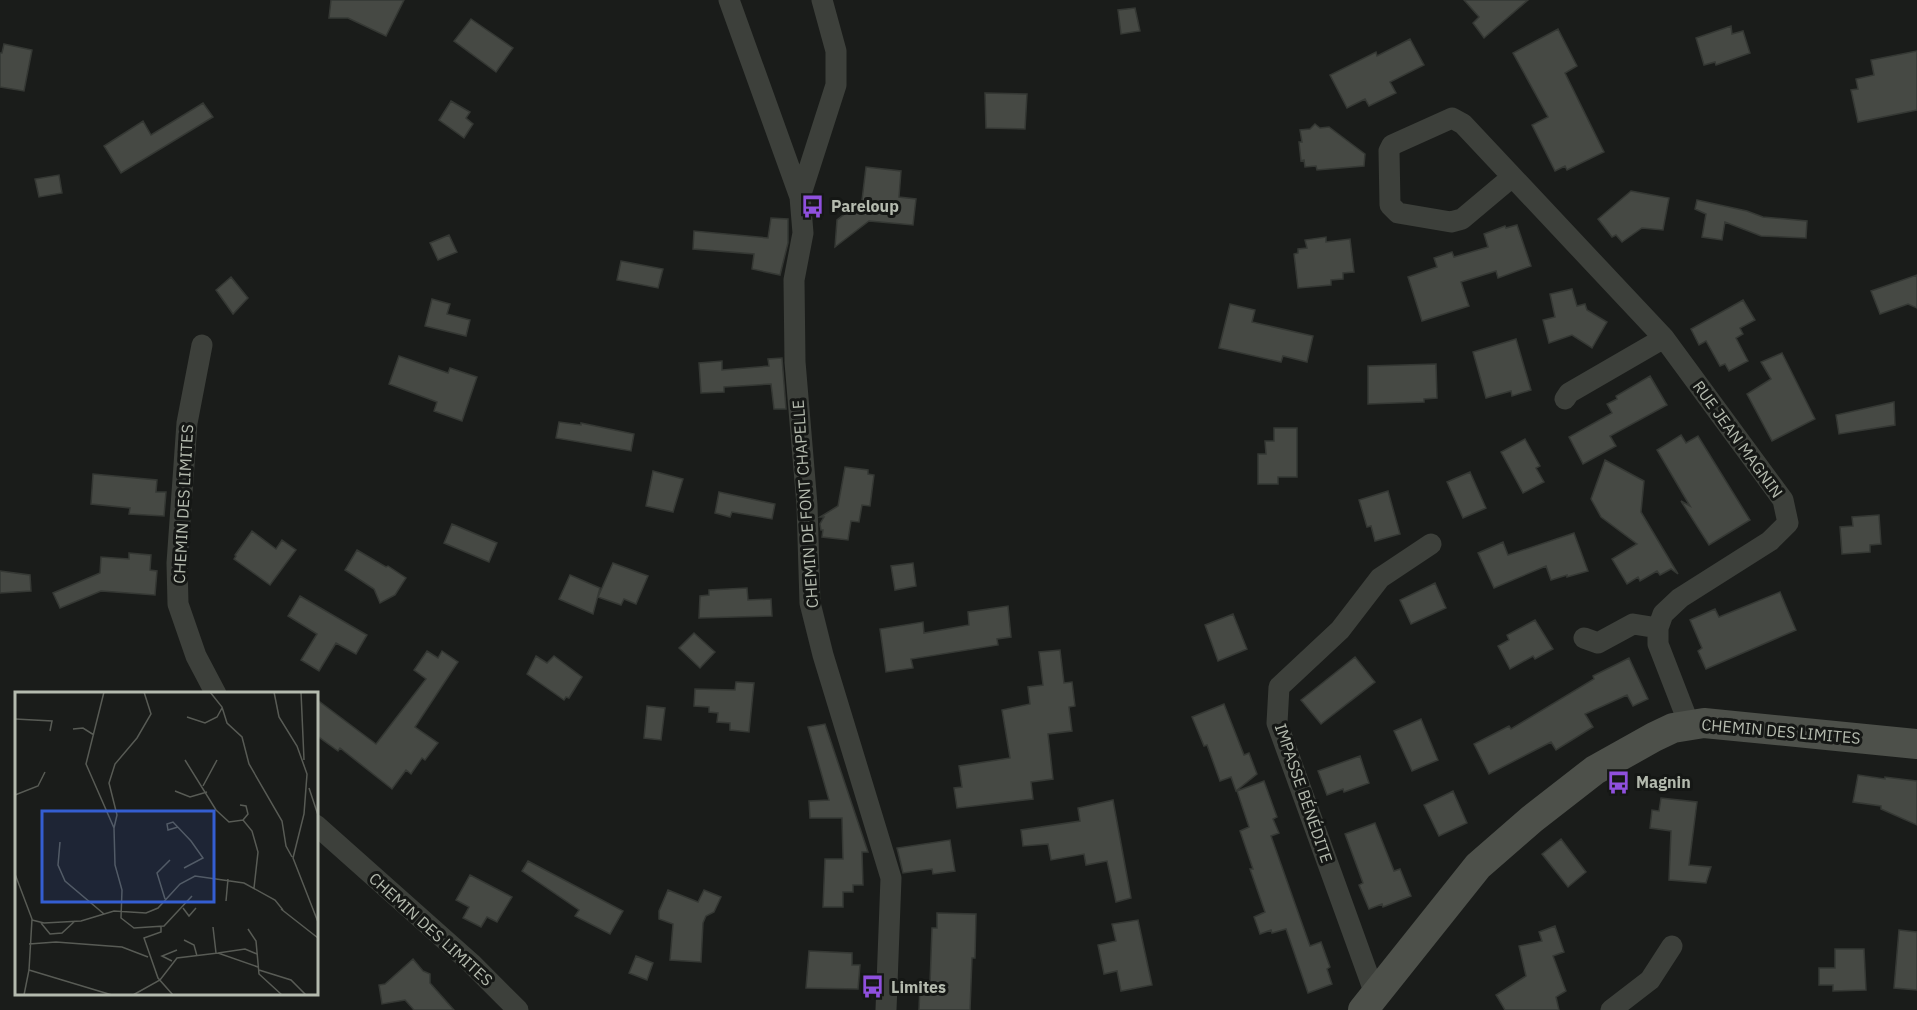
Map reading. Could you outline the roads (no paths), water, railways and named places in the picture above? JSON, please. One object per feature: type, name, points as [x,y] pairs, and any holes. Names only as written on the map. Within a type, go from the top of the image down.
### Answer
[{"type":"street","name":"CHEMIN DE FONT CHAPELLE","points":[[729,0],[800,197],[803,232],[794,280],[795,362],[807,505],[810,603],[823,655],[891,878],[886,1010]]},
{"type":"street","points":[[800,197],[837,85],[836,51],[822,0]]},
{"type":"street","name":"RUE JEAN MAGNIN","points":[[1512,177],[1462,219],[1451,222],[1398,213],[1390,204],[1389,151],[1392,145],[1452,118],[1463,124],[1664,338],[1783,500],[1788,523],[1770,540],[1680,598],[1664,614],[1658,628]]},
{"type":"street","points":[[1565,399],[1569,393],[1664,338]]},
{"type":"street","name":"CHEMIN DES LIMITES","points":[[202,345],[187,423],[177,563],[178,604],[196,656],[215,692]]},
{"type":"street","name":"IMPASSE BÉNÉDITE","points":[[1369,1002],[1277,723],[1279,687],[1340,630],[1380,578],[1431,544]]},
{"type":"street","points":[[1584,638],[1598,643],[1633,624],[1658,628],[1658,644],[1689,724]]},
{"type":"street","name":"CHEMIN DES LIMITES","points":[[1369,1002],[1478,866],[1532,819],[1595,770],[1654,737],[1689,724],[1704,723],[1917,744]]},
{"type":"street","name":"CHEMIN DES LIMITES","points":[[318,827],[471,963],[518,1010]]},
{"type":"street","points":[[1611,1010],[1650,980],[1672,946]]},
{"type":"place","name":"Pareloup","points":[[813,206]]},
{"type":"place","name":"Magnin","points":[[1618,782]]},
{"type":"place","name":"Limites","points":[[873,987]]}]
